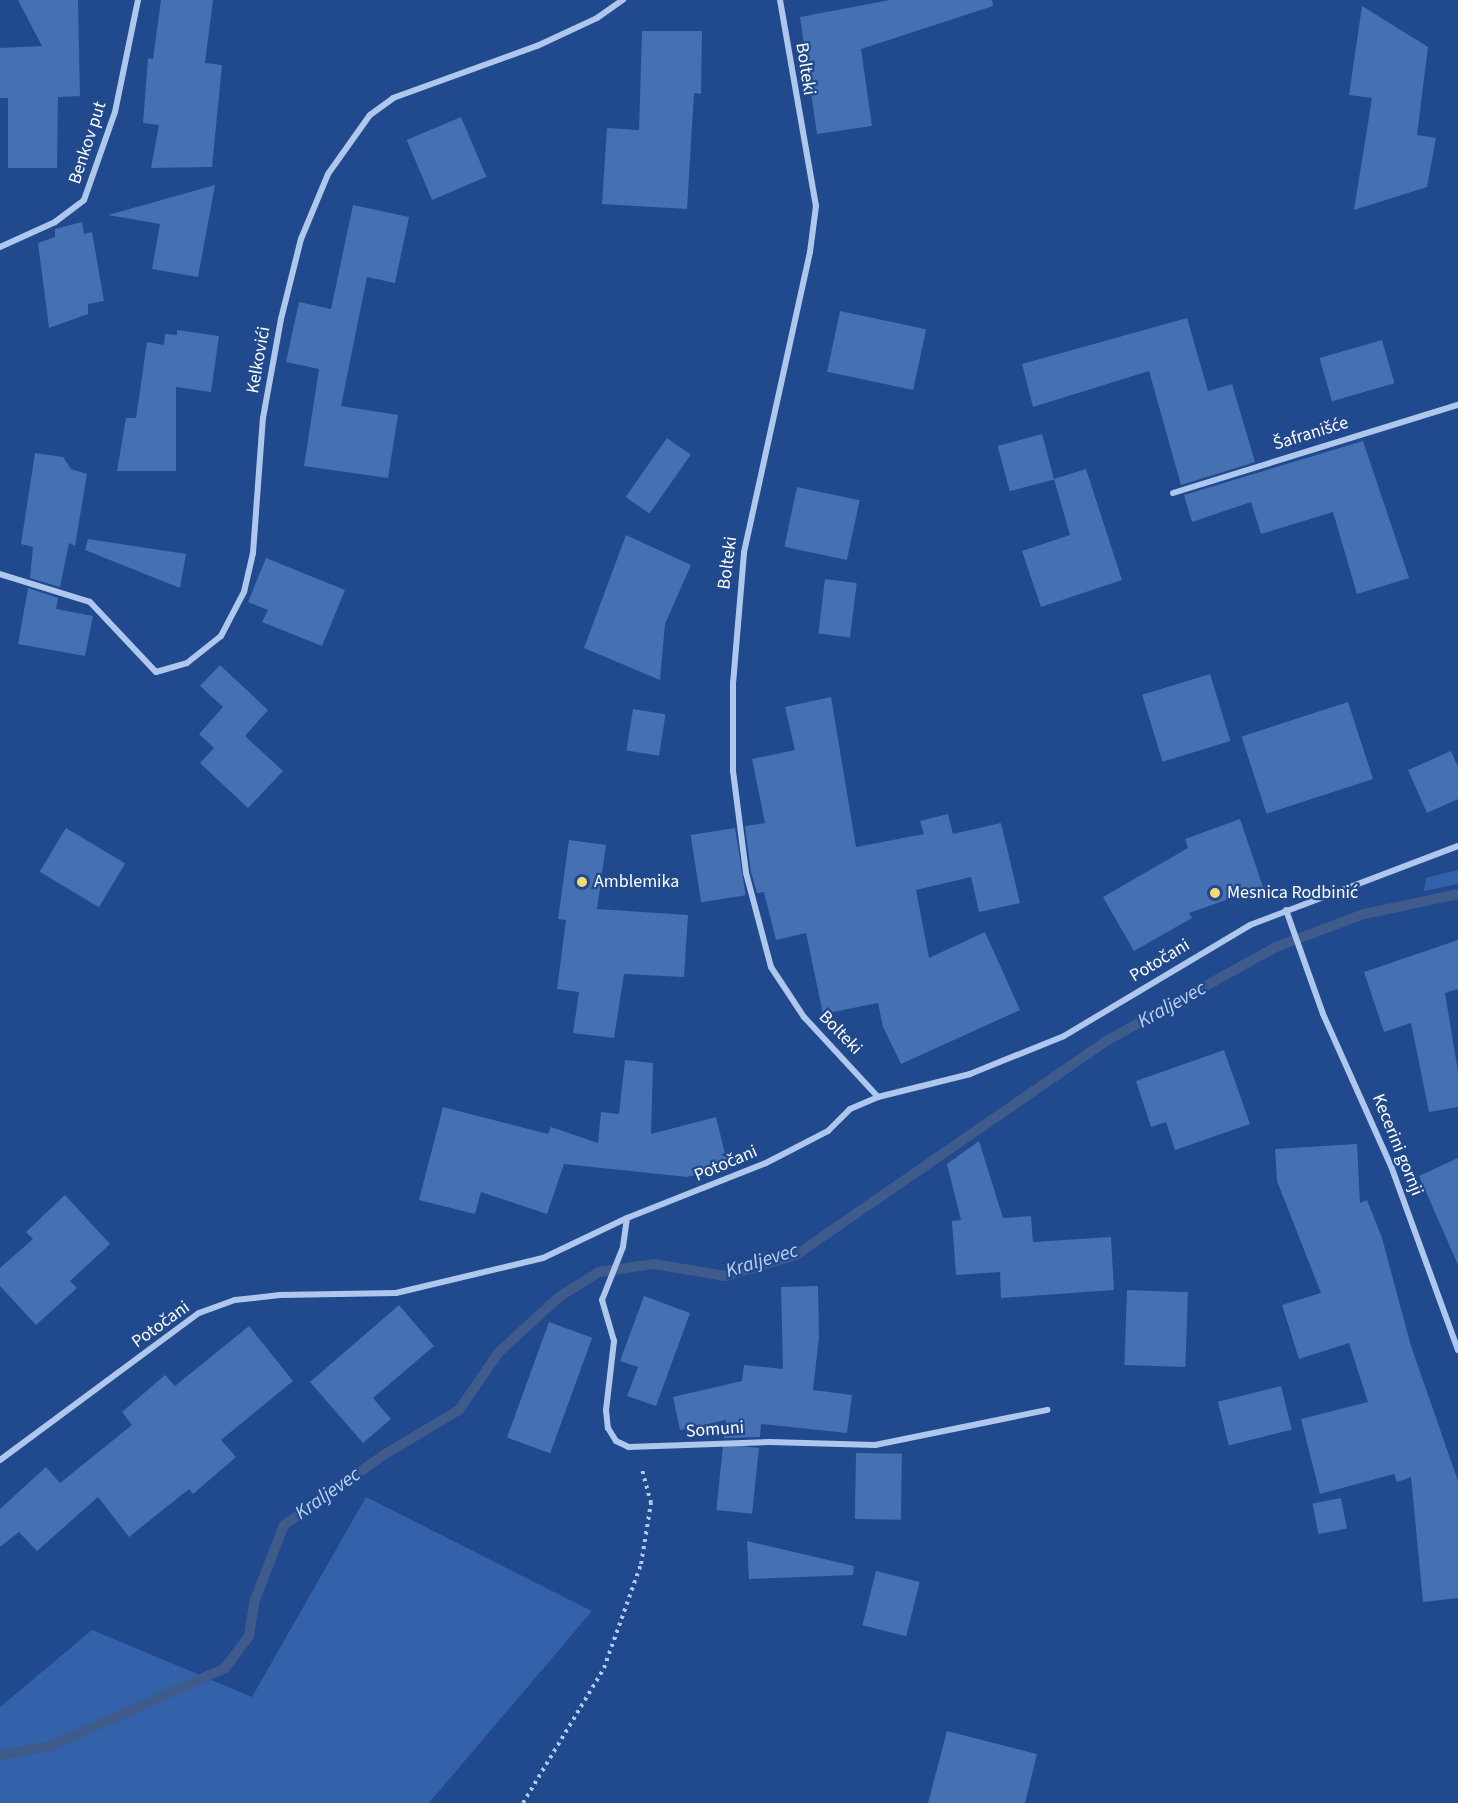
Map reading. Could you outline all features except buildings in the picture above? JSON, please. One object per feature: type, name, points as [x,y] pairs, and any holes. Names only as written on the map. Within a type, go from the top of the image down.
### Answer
[{"type":"street","name":"Benkov put","points":[[0,247],[55,222],[84,200],[115,112],[138,0]]},
{"type":"street","name":"Kelkovići","points":[[0,574],[90,602],[156,672],[187,663],[221,636],[244,592],[253,553],[263,418],[281,319],[301,239],[328,174],[370,115],[393,98],[537,46],[597,18],[623,0]]},
{"type":"street","name":"Bolteki","points":[[780,0],[816,206],[810,252],[744,553],[733,682],[733,771],[746,873],[771,967],[804,1017],[878,1097]]},
{"type":"street","name":"Šafranišće","points":[[1173,493],[1458,405]]},
{"type":"street","name":"Potočani","points":[[0,1460],[199,1313],[257,1298],[396,1293],[543,1258],[627,1218],[766,1163],[878,1097],[959,1078],[1064,1036],[1250,925],[1458,846]]},
{"type":"street","name":"Kecerini gornji","points":[[1286,910],[1323,1014],[1391,1166],[1458,1350]]},
{"type":"street","points":[[627,1218],[618,1256],[604,1286],[602,1300],[614,1341],[606,1410],[608,1428],[616,1441],[638,1450]]},
{"type":"street","name":"Somuni","points":[[638,1450],[770,1442],[875,1445],[1047,1410]]},
{"type":"path","points":[[523,1803],[604,1668],[641,1564],[651,1503],[638,1450]]},
{"type":"shaded area","points":[[1458,870],[1458,884],[1424,891],[1426,878]]},
{"type":"shaded area","points":[[366,1497],[592,1611],[429,1803],[0,1803],[0,1707],[92,1630],[252,1697]]},
{"type":"waterway","name":"Kraljevec","points":[[0,1755],[51,1746],[225,1668],[249,1636],[255,1600],[284,1525],[382,1456],[459,1410],[499,1352],[559,1297],[599,1272],[654,1264],[725,1276],[796,1255],[1108,1040],[1276,947],[1364,914],[1458,894]]},
{"type":"place","name":"Amblemika","points":[[582,882]]},
{"type":"place","name":"Mesnica Rodbinić","points":[[1215,893]]}]
